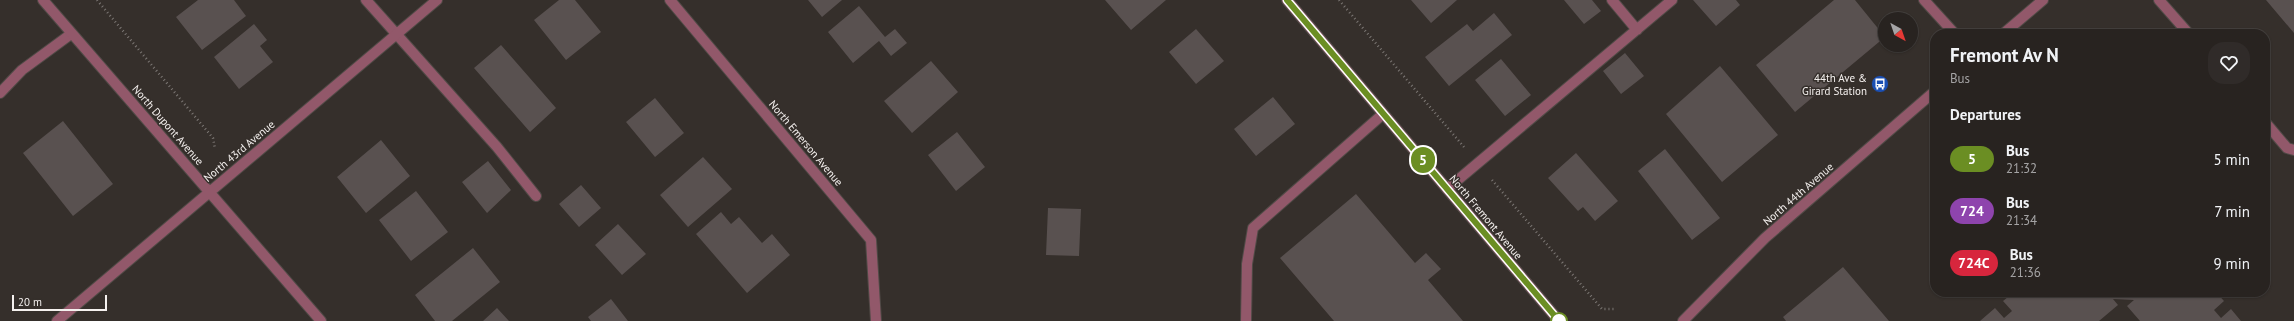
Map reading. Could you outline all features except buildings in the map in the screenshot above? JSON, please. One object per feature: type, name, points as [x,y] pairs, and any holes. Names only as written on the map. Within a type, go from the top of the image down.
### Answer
[{"type":"street","name":"North Dupont Avenue","points":[[43,0],[321,321]]},
{"type":"street","points":[[366,0],[496,147],[536,196]]},
{"type":"street","name":"North 43rd Avenue","points":[[57,321],[437,0]]},
{"type":"street","name":"North Emerson Avenue","points":[[670,0],[871,240],[876,321]]},
{"type":"street","name":"North Fremont Avenue","points":[[1287,0],[1559,321]]},
{"type":"street","points":[[1612,0],[1637,30]]},
{"type":"street","points":[[1447,189],[1672,0]]},
{"type":"street","points":[[1924,0],[1950,29]]},
{"type":"street","points":[[2009,29],[2043,0]]},
{"type":"street","points":[[2159,0],[2185,29]]},
{"type":"street","points":[[0,93],[22,70],[71,34]]},
{"type":"street","name":"North 44th Avenue","points":[[1683,321],[1765,238],[1930,95]]},
{"type":"street","points":[[1246,321],[1247,264],[1253,228],[1383,114]]},
{"type":"street","points":[[2270,128],[2287,148],[2294,150]]},
{"type":"path","points":[[97,0],[214,138],[215,149]]},
{"type":"bus line","name":"5","points":[[1287,0],[1559,321]]},
{"type":"place","name":"44th Ave & Girard Station","points":[[1880,84]]}]
